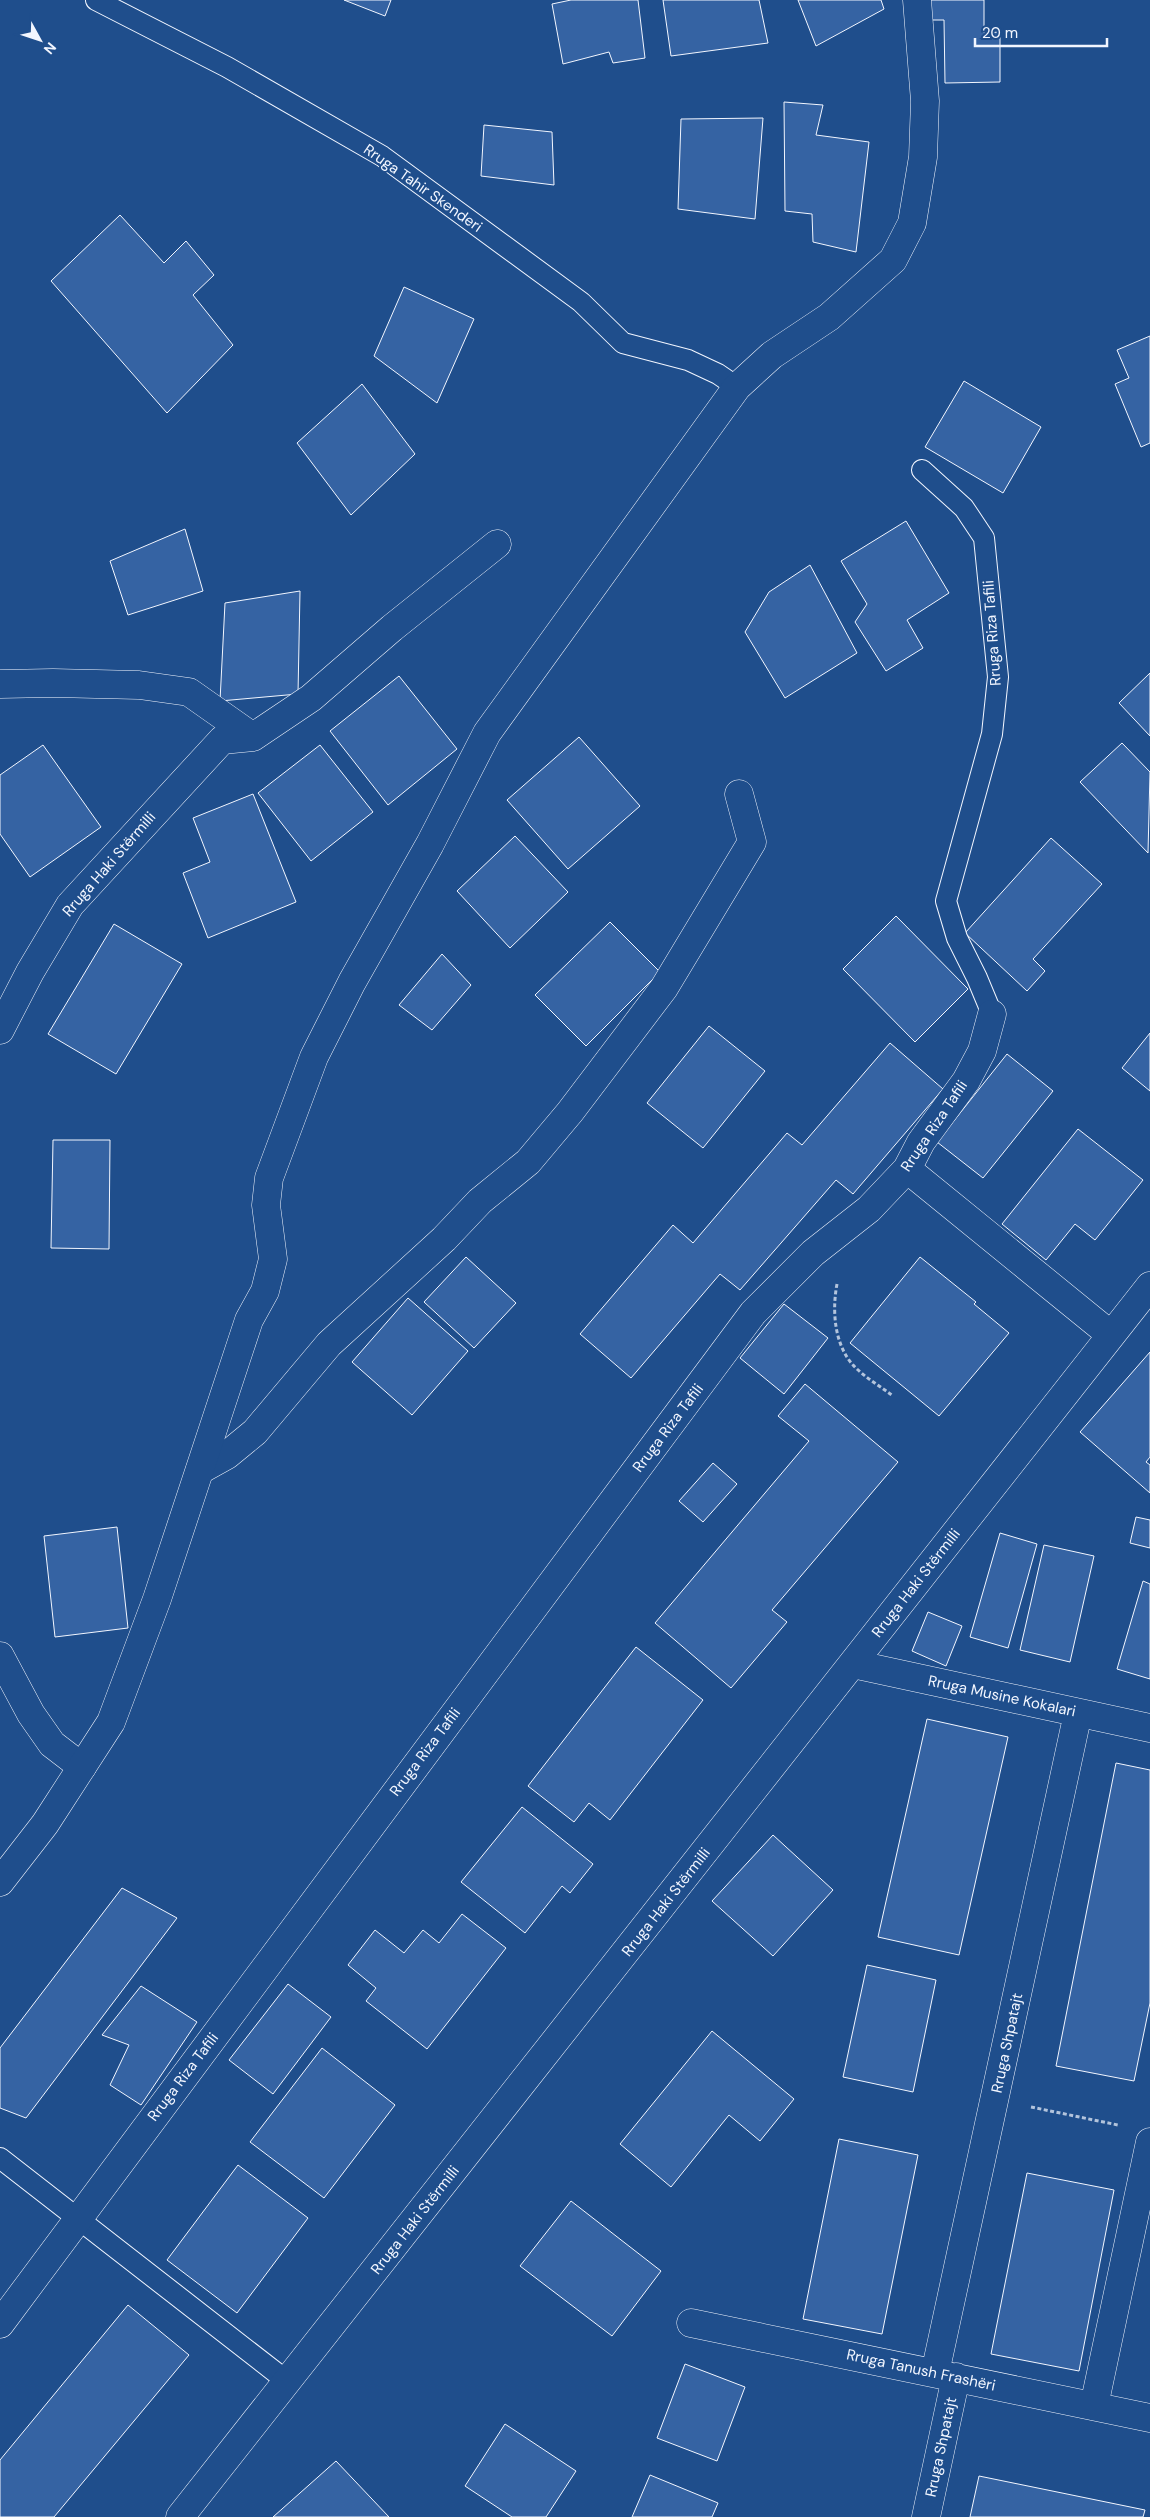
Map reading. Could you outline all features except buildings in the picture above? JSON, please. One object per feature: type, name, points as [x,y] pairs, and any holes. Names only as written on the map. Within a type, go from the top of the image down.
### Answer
[{"type":"street","points":[[0,1882],[45,1824],[111,1722],[157,1599],[249,1320],[265,1290],[273,1259],[266,1205],[269,1178],[314,1057],[352,982],[430,844],[488,733],[737,387],[772,355],[829,317],[893,260],[912,223],[923,157],[925,101],[917,0]]},
{"type":"street","points":[[0,684],[139,685],[189,692],[253,737],[311,698],[392,628],[498,544]]},
{"type":"street","name":"Rruga Haki Stërmilli","points":[[0,1030],[30,972],[70,905],[222,740],[253,737]]},
{"type":"street","points":[[200,1470],[227,1456],[255,1432],[329,1344],[444,1240],[480,1201],[528,1162],[570,1112],[664,988],[752,842],[739,794]]},
{"type":"street","name":"Rruga Riza Tafili","points":[[0,2324],[753,1313],[813,1253],[869,1209],[908,1169],[921,1142],[966,1081],[982,1051],[992,1014]]},
{"type":"street","points":[[908,1169],[1111,1335]]},
{"type":"street","name":"Rruga Haki Stërmilli","points":[[180,2517],[1150,1286]]},
{"type":"street","points":[[0,1656],[31,1714],[52,1744],[82,1767]]},
{"type":"street","name":"Rruga Musine Kokalari","points":[[853,1664],[1150,1728]]},
{"type":"street","name":"Rruga Shpatajt","points":[[926,2517],[946,2375],[994,2099],[1078,1713]]},
{"type":"street","points":[[1094,2406],[1150,2142]]},
{"type":"street","name":"Rruga Tanush Frashëri","points":[[691,2323],[1150,2418]]},
{"type":"lane","name":"Rruga Tahir Skenderi","points":[[96,0],[227,67],[382,156],[581,302],[623,343],[688,360],[718,374],[737,387]]},
{"type":"lane","name":"Rruga Riza Tafili","points":[[922,470],[964,508],[984,538],[998,677],[992,734],[946,900],[956,938],[977,978],[992,1014]]},
{"type":"lane","points":[[0,2158],[288,2382]]},
{"type":"path","points":[[841,1231],[840,1272],[834,1302],[838,1340],[852,1364],[893,1396]]},
{"type":"path","points":[[994,2099],[1121,2126]]}]
